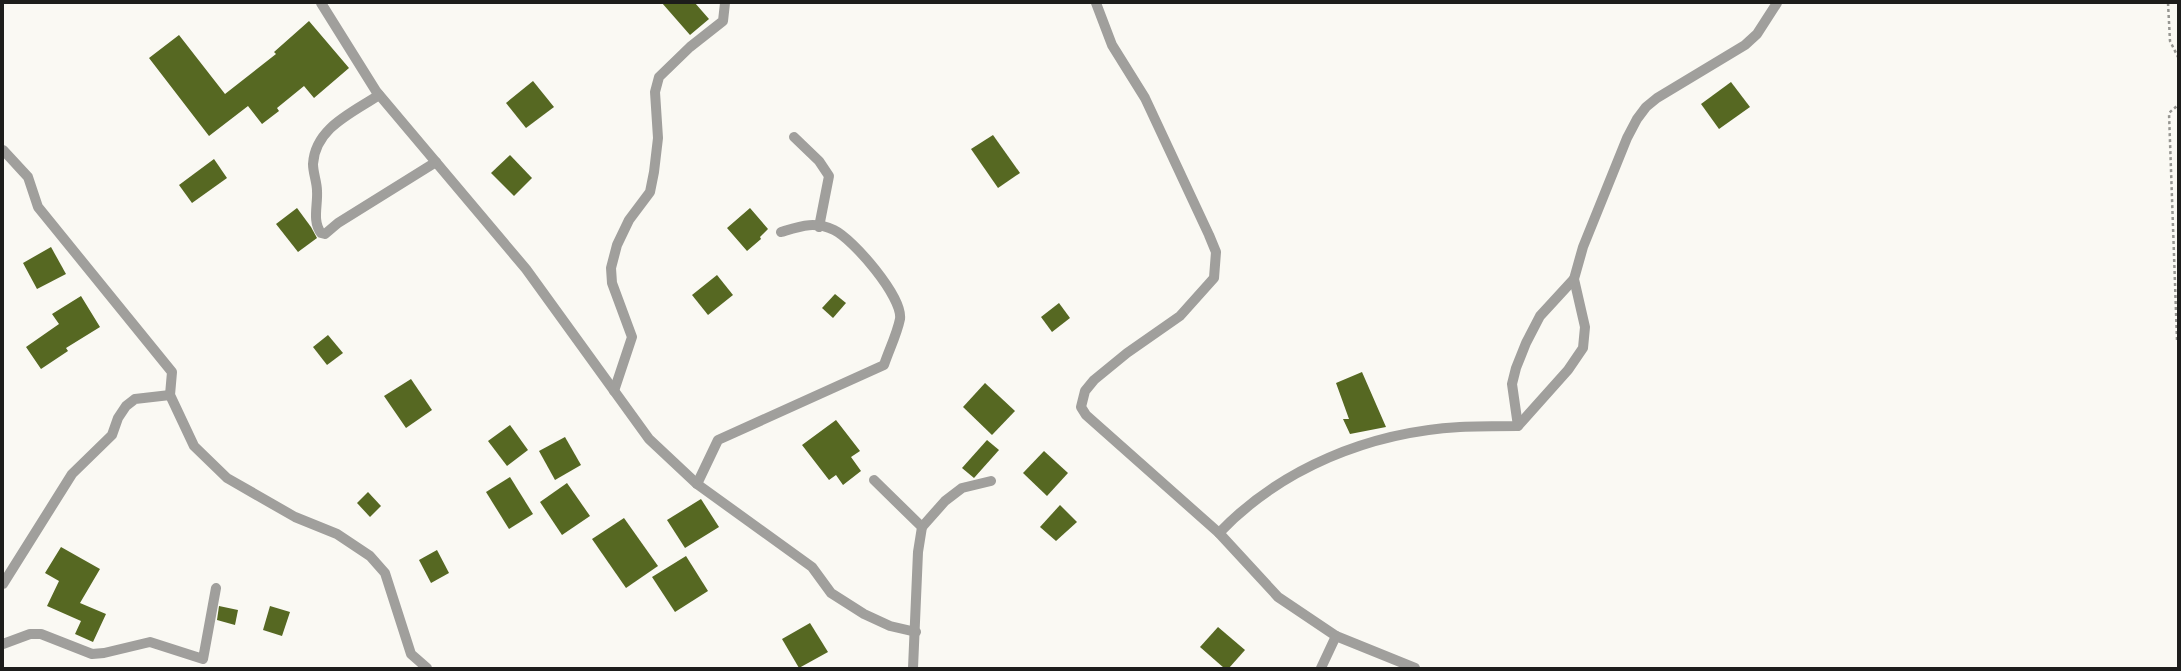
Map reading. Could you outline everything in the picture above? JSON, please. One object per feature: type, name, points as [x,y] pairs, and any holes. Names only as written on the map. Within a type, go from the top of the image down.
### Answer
[{"type":"street","points":[[321,3],[379,95],[526,269],[649,439],[697,484],[812,567],[831,592],[864,614],[890,626],[916,632]]},
{"type":"street","points":[[614,391],[632,337],[612,283],[611,268],[616,245],[629,220],[650,192],[658,138],[655,92],[659,77],[690,46],[723,22],[725,3]]},
{"type":"street","points":[[1096,3],[1112,45],[1145,98],[1209,235],[1216,252],[1217,264],[1214,278],[1180,316],[1127,353],[1094,380],[1084,391],[1081,408],[1086,415],[1219,533],[1278,597],[1336,636],[1415,668]]},
{"type":"street","points":[[1518,426],[1512,384],[1516,368],[1526,343],[1540,316],[1574,279],[1583,247],[1627,138],[1642,113],[1657,98],[1745,45],[1757,34],[1777,3]]},
{"type":"street","points":[[379,95],[329,128],[316,146],[313,165],[317,190],[316,219],[321,233],[325,234],[338,223],[436,162]]},
{"type":"street","points":[[794,137],[819,161],[829,176],[819,227]]},
{"type":"street","points":[[3,150],[28,177],[38,207],[172,372],[170,394],[194,446],[227,478],[295,517],[337,534],[355,545],[378,564],[385,573],[411,654],[426,668]]},
{"type":"street","points":[[697,484],[718,440],[884,365],[900,318],[892,295],[881,276],[860,252],[835,230],[806,224],[781,232]]},
{"type":"street","points":[[1219,533],[1240,511],[1265,492],[1298,472],[1331,455],[1409,433],[1459,427],[1518,426],[1568,370],[1583,348],[1585,327],[1574,279]]},
{"type":"street","points":[[3,584],[72,474],[112,435],[118,418],[126,406],[135,399],[170,394]]},
{"type":"street","points":[[874,480],[922,527]]},
{"type":"street","points":[[914,668],[918,552],[922,527],[945,501],[962,488],[992,481]]},
{"type":"street","points":[[3,644],[30,634],[41,634],[92,654],[104,653],[150,642],[203,659],[216,588]]},
{"type":"street","points":[[1321,668],[1336,636]]},
{"type":"path","points":[[2168,3],[2170,41],[2178,57]]},
{"type":"path","points":[[2177,340],[2169,113],[2178,105]]},
{"type":"building","points":[[662,3],[695,3],[709,19],[690,35]]},
{"type":"building","points":[[309,21],[349,68],[314,98],[304,86],[277,108],[279,111],[262,124],[248,106],[209,136],[149,58],[179,35],[225,94],[276,54],[274,52]]},
{"type":"building","points":[[533,81],[554,107],[526,128],[506,103]]},
{"type":"building","points":[[1731,82],[1750,107],[1719,129],[1701,104]]},
{"type":"building","points":[[993,135],[1020,173],[998,188],[971,149]]},
{"type":"building","points":[[510,155],[532,178],[514,196],[491,173]]},
{"type":"building","points":[[214,159],[227,178],[192,203],[179,185]]},
{"type":"building","points":[[297,208],[317,238],[298,252],[276,224]]},
{"type":"building","points":[[750,208],[768,229],[760,237],[761,239],[747,251],[727,228]]},
{"type":"building","points":[[51,247],[66,274],[37,289],[23,263]]},
{"type":"building","points":[[717,275],[733,295],[708,315],[692,295]]},
{"type":"building","points":[[835,294],[846,303],[833,318],[822,308]]},
{"type":"building","points":[[81,296],[100,327],[66,348],[68,351],[41,369],[26,347],[59,324],[52,314]]},
{"type":"building","points":[[1059,303],[1070,318],[1052,332],[1041,317]]},
{"type":"building","points":[[328,335],[343,353],[327,365],[313,347]]},
{"type":"building","points":[[1362,372],[1386,427],[1350,434],[1343,419],[1349,419],[1336,383]]},
{"type":"building","points":[[411,379],[432,410],[406,428],[384,396]]},
{"type":"building","points":[[985,383],[1015,411],[992,435],[963,407]]},
{"type":"building","points":[[836,420],[860,451],[851,457],[861,471],[843,485],[836,475],[829,480],[802,445]]},
{"type":"building","points":[[510,425],[528,450],[507,466],[488,441]]},
{"type":"building","points":[[565,437],[581,465],[555,480],[539,451]]},
{"type":"building","points":[[987,440],[999,450],[974,478],[962,468]]},
{"type":"building","points":[[1044,451],[1068,473],[1047,496],[1023,473]]},
{"type":"building","points":[[510,477],[533,514],[509,529],[486,492]]},
{"type":"building","points":[[567,483],[590,516],[562,535],[540,502]]},
{"type":"building","points":[[368,492],[381,506],[370,517],[357,503]]},
{"type":"building","points":[[701,499],[719,527],[685,548],[667,520]]},
{"type":"building","points":[[1060,505],[1077,522],[1056,541],[1040,527]]},
{"type":"building","points":[[624,518],[658,566],[626,588],[592,539]]},
{"type":"building","points":[[61,547],[100,569],[80,603],[106,614],[93,642],[75,634],[81,621],[47,606],[59,581],[45,573]]},
{"type":"building","points":[[437,550],[449,573],[431,583],[419,560]]},
{"type":"building","points":[[686,556],[708,591],[675,612],[652,577]]},
{"type":"building","points":[[219,606],[238,610],[235,625],[217,620]]},
{"type":"building","points":[[270,606],[290,612],[282,636],[263,630]]},
{"type":"building","points":[[810,623],[828,652],[799,668],[782,639]]},
{"type":"building","points":[[1218,627],[1245,650],[1229,668],[1224,668],[1200,647]]}]
